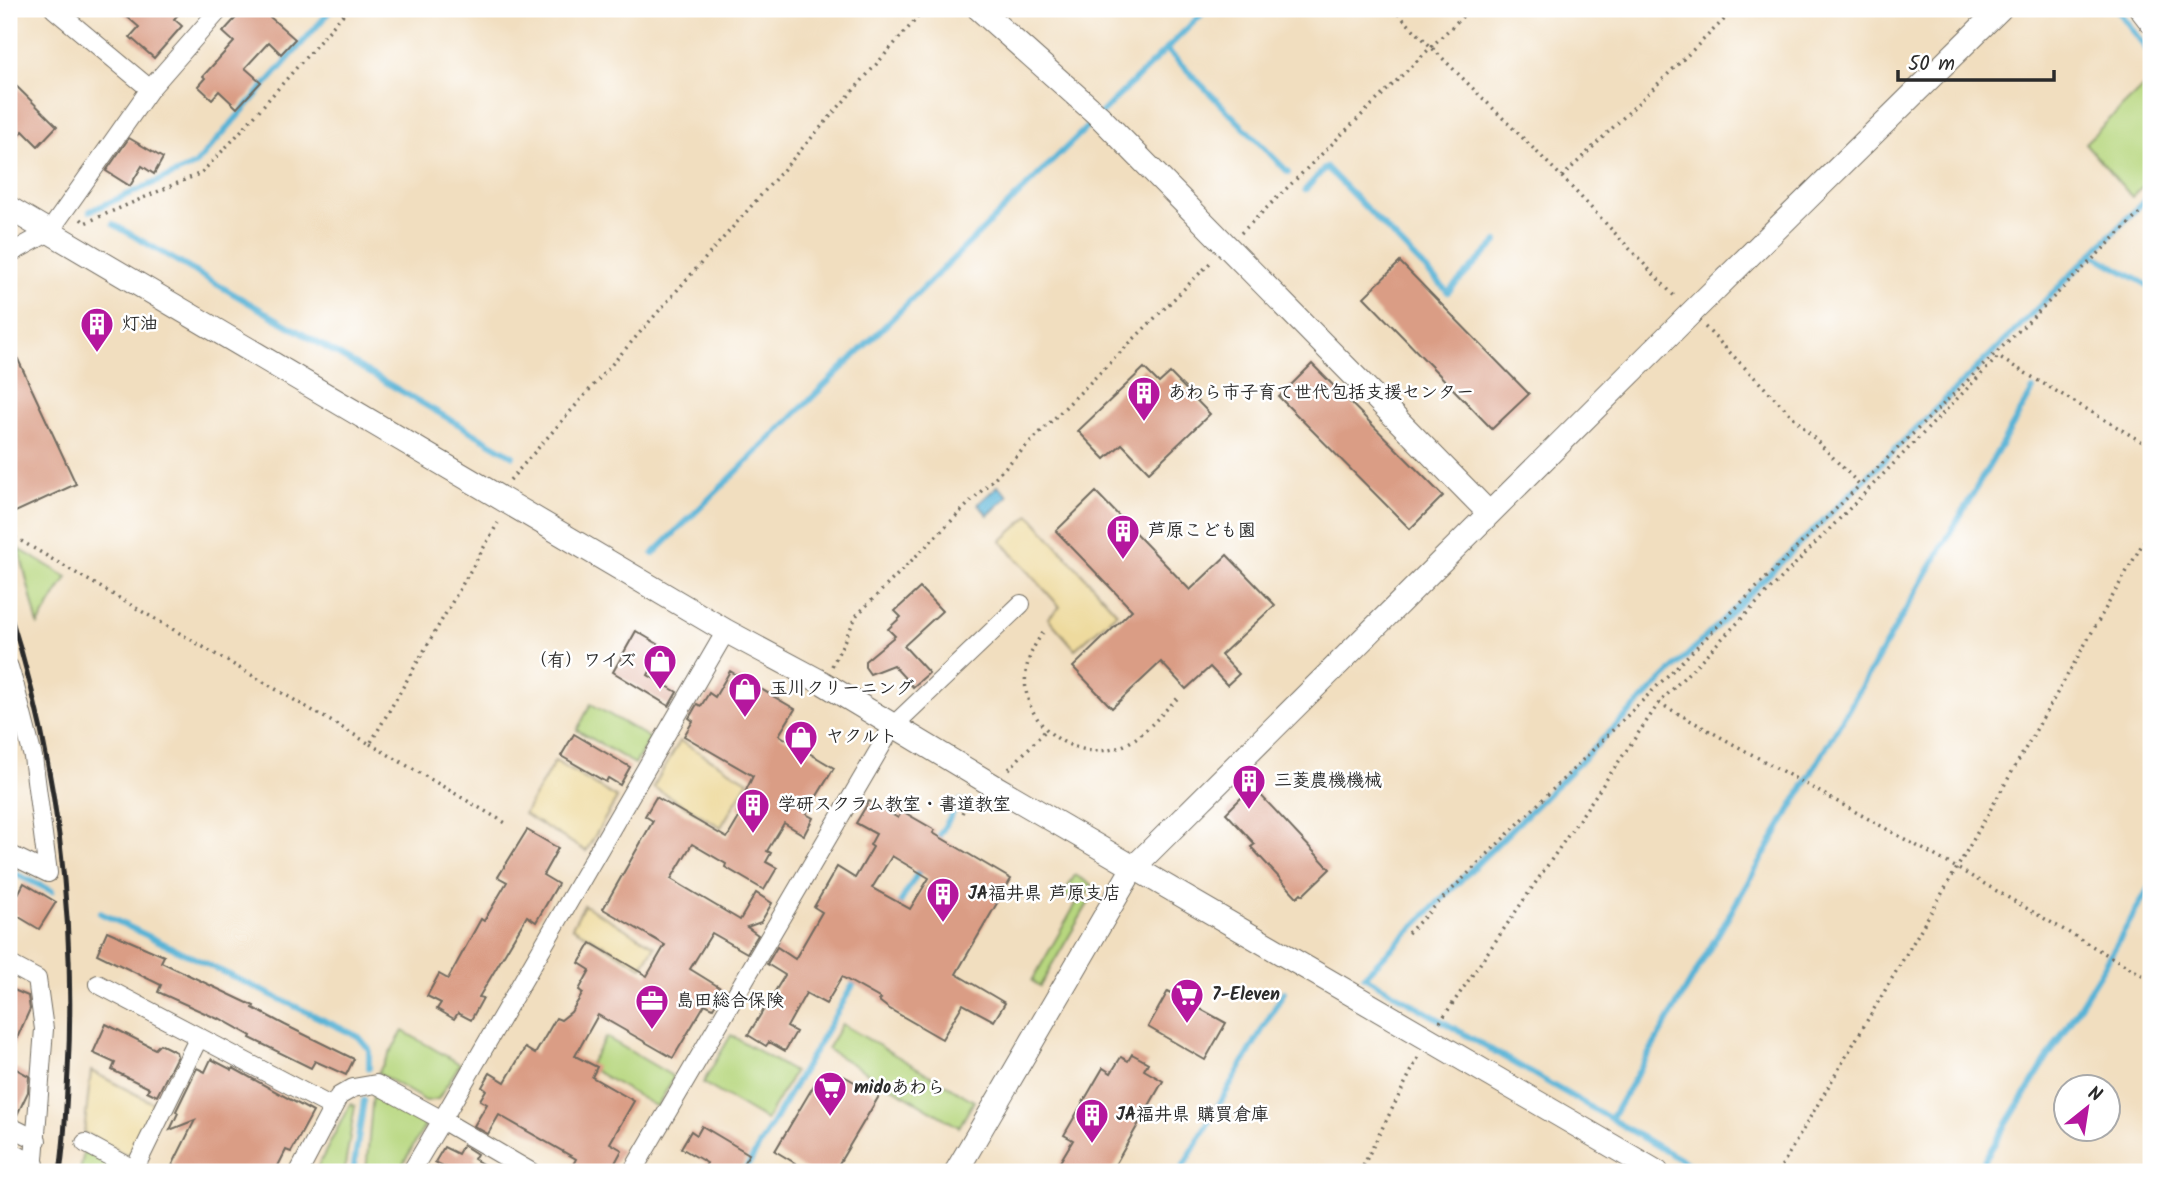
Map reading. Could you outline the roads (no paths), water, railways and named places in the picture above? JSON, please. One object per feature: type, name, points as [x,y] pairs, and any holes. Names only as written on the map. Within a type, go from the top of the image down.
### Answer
[{"type":"street","points":[[54,9],[150,89]]},
{"type":"street","points":[[9,254],[49,232],[150,89],[220,9]]},
{"type":"street","points":[[979,9],[1099,116],[1489,513]]},
{"type":"street","points":[[956,1172],[1133,868],[1690,313],[2000,9]]},
{"type":"street","points":[[2141,9],[2151,22]]},
{"type":"street","points":[[9,208],[726,631],[823,683],[1133,868],[1657,1172]]},
{"type":"street","points":[[632,1172],[893,726],[1021,604]]},
{"type":"street","points":[[411,1172],[726,631]]},
{"type":"street","points":[[9,667],[33,757],[48,873],[9,853]]},
{"type":"street","points":[[9,964],[37,979],[44,1029],[34,1168],[9,1151]]},
{"type":"street","points":[[98,984],[332,1107]]},
{"type":"street","points":[[85,1143],[134,1171],[199,1037]]},
{"type":"street","points":[[299,1172],[339,1096],[353,1088],[376,1084],[531,1172]]},
{"type":"street","points":[[9,1126],[37,1140]]},
{"type":"water","points":[[998,486],[1008,496],[988,515],[978,504]]},
{"type":"waterway","points":[[90,211],[195,165],[332,9]]},
{"type":"waterway","points":[[653,554],[1207,9]]},
{"type":"waterway","points":[[2117,9],[2151,55]]},
{"type":"waterway","points":[[1166,49],[1288,172]]},
{"type":"waterway","points":[[1305,190],[1326,167],[1448,292],[1497,242]]},
{"type":"waterway","points":[[2151,194],[2092,254],[2151,287]]},
{"type":"waterway","points":[[113,224],[513,456]]},
{"type":"waterway","points":[[1611,1119],[1364,976],[2092,254]]},
{"type":"waterway","points":[[1702,1172],[1611,1119],[2033,390]]},
{"type":"waterway","points":[[936,841],[960,801]]},
{"type":"waterway","points":[[897,908],[922,866]]},
{"type":"waterway","points":[[9,871],[52,891]]},
{"type":"waterway","points":[[1977,1172],[2105,965],[2151,884]]},
{"type":"waterway","points":[[100,913],[359,1037],[369,1049],[369,1068]]},
{"type":"waterway","points":[[744,1172],[857,978]]},
{"type":"waterway","points":[[1180,1172],[1284,992]]},
{"type":"waterway","points":[[353,1172],[364,1100]]},
{"type":"railway","points":[[9,611],[40,724],[51,781],[66,897],[70,1014],[60,1172]]},
{"type":"place","name":"灯油","points":[[97,354]]},
{"type":"place","name":"あわら市子育て世代包括支援センター","points":[[1144,423]]},
{"type":"place","name":"芦原こども園","points":[[1123,561]]},
{"type":"place","name":"（有）ワイズ","points":[[660,691]]},
{"type":"place","name":"玉川クリーニング","points":[[745,719]]},
{"type":"place","name":"ヤクルト","points":[[801,767]]},
{"type":"place","name":"三菱農機機械","points":[[1249,811]]},
{"type":"place","name":"学研スクラム教室・書道教室","points":[[753,835]]},
{"type":"place","name":"JA福井県 芦原支店","points":[[943,924]]},
{"type":"place","name":"7-Eleven","points":[[1187,1025]]},
{"type":"place","name":"島田総合保険","points":[[652,1031]]},
{"type":"place","name":"midoあわら","points":[[830,1118]]},
{"type":"place","name":"JA福井県 購買倉庫","points":[[1092,1145]]}]
